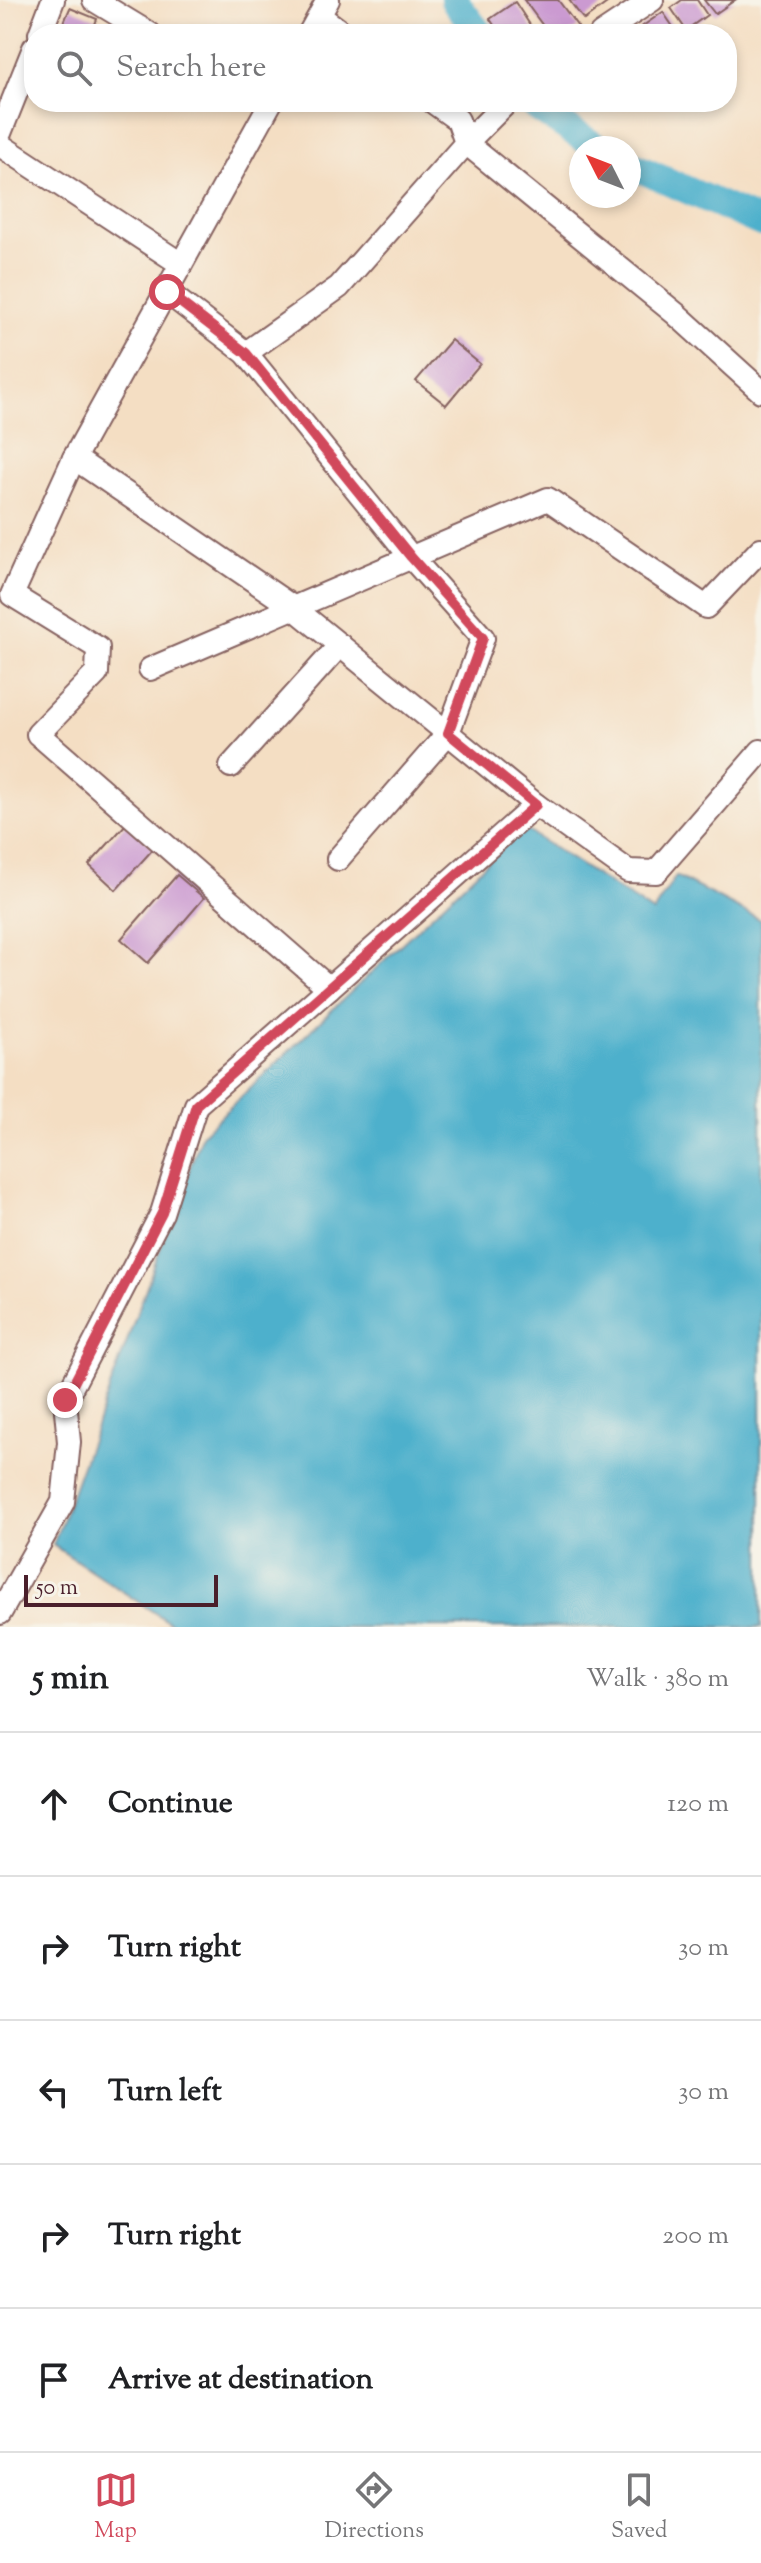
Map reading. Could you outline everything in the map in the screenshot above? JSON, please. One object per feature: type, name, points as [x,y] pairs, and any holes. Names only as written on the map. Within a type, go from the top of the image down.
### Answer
[{"type":"street","points":[[44,24],[53,0]]},
{"type":"street","points":[[94,0],[134,24]]},
{"type":"street","points":[[616,24],[652,0]]},
{"type":"street","points":[[0,133],[24,73]]},
{"type":"street","points":[[262,112],[74,458],[12,595],[98,648],[97,673],[38,734],[329,988]]},
{"type":"street","points":[[447,112],[458,120],[466,143],[676,314],[761,391]]},
{"type":"street","points":[[246,353],[339,287],[497,112]]},
{"type":"street","points":[[0,145],[181,264]]},
{"type":"street","points":[[167,292],[246,353],[411,557],[483,638],[448,733],[338,859]]},
{"type":"street","points":[[74,458],[294,608],[536,805],[628,871],[656,872],[761,751]]},
{"type":"street","points":[[150,669],[548,499],[706,607],[761,549]]},
{"type":"street","points":[[231,766],[340,645]]},
{"type":"street","points":[[0,1613],[63,1502],[69,1442],[65,1400],[162,1213],[196,1105],[536,805]]},
{"type":"water","points":[[523,828],[653,912],[676,876],[761,920],[761,1627],[176,1627],[53,1545],[202,1134]]},
{"type":"building","points":[[524,0],[558,0],[576,24],[542,24]]},
{"type":"building","points":[[569,0],[605,0],[607,3],[584,20]]},
{"type":"building","points":[[682,0],[697,0],[707,15],[694,24],[682,24],[671,8]]},
{"type":"building","points":[[704,0],[735,0],[715,14]]},
{"type":"building","points":[[515,2],[529,24],[493,24],[490,19]]},
{"type":"building","points":[[70,8],[97,19],[95,24],[63,24]]},
{"type":"building","points":[[663,12],[671,24],[646,24]]},
{"type":"building","points":[[451,340],[480,364],[446,405],[416,381]]},
{"type":"building","points":[[127,823],[154,848],[116,890],[89,865]]},
{"type":"building","points":[[177,875],[204,898],[148,963],[121,939]]},
{"type":"waterway","points":[[454,0],[472,24]]},
{"type":"waterway","points":[[543,112],[580,136]]},
{"type":"waterway","points":[[641,169],[761,223]]},
{"type":"route","points":[[65,1400],[162,1213],[196,1105],[536,805],[448,733],[483,638],[411,557],[246,353],[167,292]]}]
